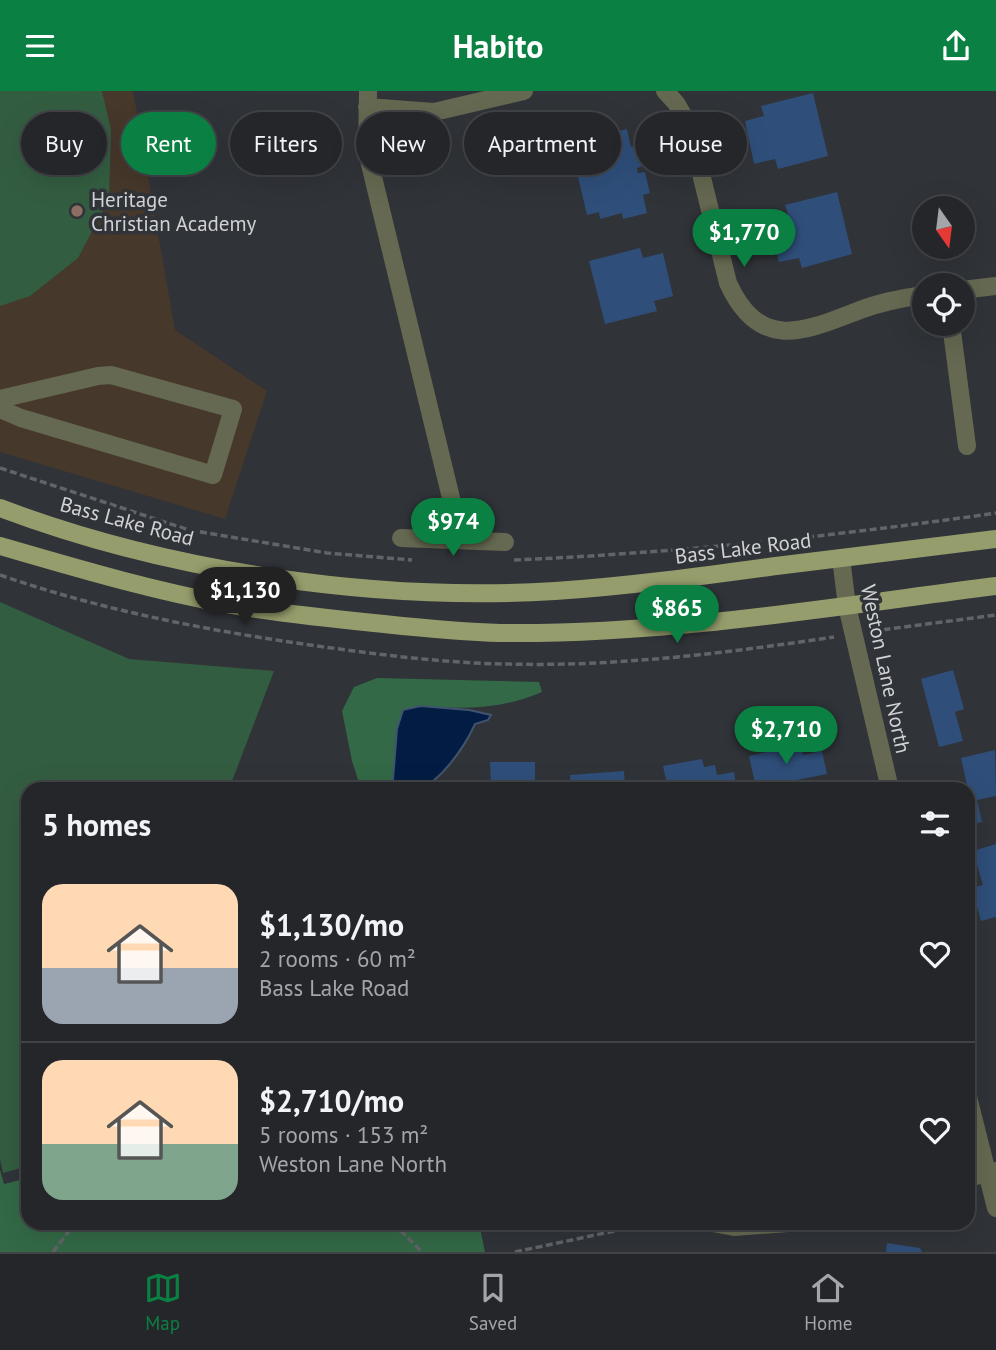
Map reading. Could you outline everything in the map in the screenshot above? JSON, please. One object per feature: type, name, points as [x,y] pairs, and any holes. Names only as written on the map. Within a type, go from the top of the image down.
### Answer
[{"type":"main road","name":"Bass Lake Road","points":[[0,508],[88,536],[173,558],[297,581],[411,590],[553,591],[635,585],[996,539]]},
{"type":"main road","points":[[0,546],[162,590],[230,605],[302,616],[437,630],[503,633],[617,630],[847,606],[996,586]]},
{"type":"street","points":[[461,539],[367,152],[368,99],[434,112],[524,91]]},
{"type":"street","points":[[664,91],[676,103],[689,125],[728,283],[737,303],[753,320],[774,329],[799,332],[833,322],[861,309],[912,297]]},
{"type":"street","points":[[975,288],[996,286]]},
{"type":"street","points":[[953,336],[967,446]]},
{"type":"street","points":[[0,399],[111,375],[233,409],[213,475],[21,418],[0,409]]},
{"type":"street","points":[[401,538],[505,542]]},
{"type":"street","name":"Weston Lane North","points":[[841,558],[847,606],[888,782]]},
{"type":"street","points":[[975,1119],[992,1172],[996,1207]]},
{"type":"street","points":[[975,1176],[992,1172]]},
{"type":"path","points":[[0,468],[189,530],[327,553],[423,560]]},
{"type":"path","points":[[508,561],[613,556],[769,542],[996,513]]},
{"type":"path","points":[[0,575],[116,609],[216,631],[355,652],[465,663],[519,664],[643,659],[830,638]]},
{"type":"path","points":[[877,630],[996,615]]},
{"type":"path","points":[[53,1252],[70,1230]]},
{"type":"path","points":[[400,1230],[422,1252]]},
{"type":"path","points":[[515,1252],[619,1230]]},
{"type":"shaded area","name":"Heritage Christian Academy","points":[[0,91],[133,91],[137,112],[121,112],[121,175],[148,175],[175,330],[267,391],[225,519],[0,452]]},
{"type":"green space","points":[[0,91],[102,91],[107,112],[21,112],[21,175],[107,175],[107,113],[111,130],[109,199],[78,258],[30,296],[0,306]]},
{"type":"green space","points":[[0,602],[129,659],[274,671],[232,782],[21,782],[21,1168],[3,1173],[0,1159]]},
{"type":"green space","points":[[377,678],[539,682],[542,692],[511,702],[482,707],[420,706],[393,780],[396,782],[359,782],[342,711],[354,687]]},
{"type":"green space","points":[[0,1170],[4,1184],[21,1180],[21,1230],[480,1230],[485,1252],[0,1252]]},
{"type":"water","points":[[420,706],[469,710],[491,715],[488,720],[475,724],[447,767],[431,782],[395,782],[393,780],[397,729],[403,710]]},
{"type":"building","points":[[813,93],[828,156],[778,169],[775,159],[754,164],[747,120],[764,116],[761,106]]},
{"type":"building","points":[[627,129],[631,147],[635,146],[635,175],[646,175],[650,193],[643,195],[647,213],[623,219],[622,213],[600,219],[599,212],[587,215],[578,175],[621,175],[621,130]]},
{"type":"building","points":[[837,192],[852,254],[802,268],[799,258],[779,262],[768,220],[788,215],[785,205]]},
{"type":"building","points":[[640,248],[643,258],[663,253],[673,296],[654,301],[657,311],[605,324],[589,261]]},
{"type":"building","points":[[953,670],[964,709],[955,712],[963,741],[939,747],[921,679]]},
{"type":"building","points":[[801,744],[803,755],[822,751],[827,774],[786,782],[755,782],[749,756]]},
{"type":"building","points":[[995,750],[996,796],[977,800],[982,822],[975,824],[975,782],[966,782],[961,758]]},
{"type":"building","points":[[702,759],[704,767],[715,765],[717,775],[734,772],[736,782],[666,782],[663,766]]},
{"type":"building","points":[[490,762],[535,762],[535,781],[556,782],[491,782]]},
{"type":"building","points":[[624,771],[625,782],[570,782],[570,775]]},
{"type":"building","points":[[996,844],[996,917],[981,921],[975,887],[983,885],[975,850]]},
{"type":"building","points":[[887,1243],[920,1248],[922,1252],[886,1252]]},
{"type":"place","name":"Heritage Christian Academy","points":[[77,211]]}]
